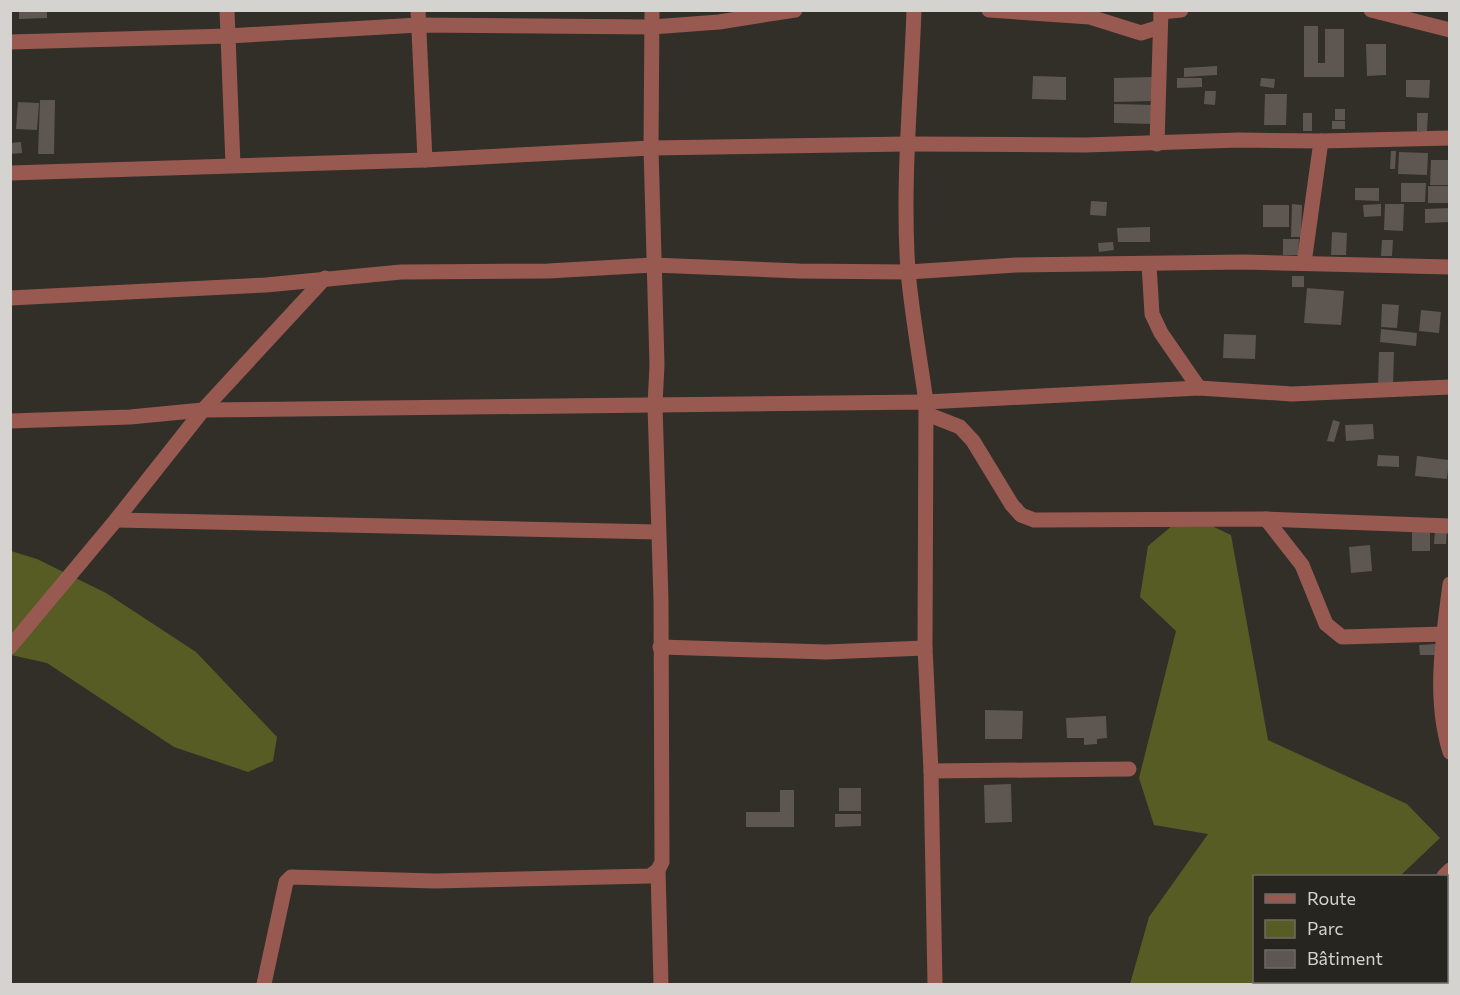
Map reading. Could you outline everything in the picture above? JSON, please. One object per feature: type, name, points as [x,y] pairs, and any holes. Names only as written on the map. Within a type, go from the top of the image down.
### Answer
[{"type":"street","points":[[227,10],[233,165]]},
{"type":"street","points":[[264,984],[286,882],[291,878],[435,881],[650,876],[658,870],[662,862],[661,600],[651,148],[652,10]]},
{"type":"street","points":[[10,42],[228,36],[418,18],[652,27],[720,22],[795,10]]},
{"type":"street","points":[[914,10],[907,144],[908,272],[926,408],[925,648],[931,771],[935,984]]},
{"type":"street","points":[[989,10],[1090,17],[1141,33],[1161,16],[1181,10]]},
{"type":"street","points":[[1371,10],[1449,30]]},
{"type":"street","points":[[1157,144],[1161,16]]},
{"type":"street","points":[[418,18],[424,160]]},
{"type":"street","points":[[10,172],[424,160],[651,148],[907,144],[1027,146],[1239,140],[1449,138]]},
{"type":"street","points":[[1304,263],[1321,141]]},
{"type":"street","points":[[10,298],[266,285],[401,272],[548,271],[653,265],[799,271],[908,272],[1016,265],[1304,263],[1449,267]]},
{"type":"street","points":[[1149,264],[1152,314],[1161,333],[1199,388]]},
{"type":"street","points":[[10,647],[116,520],[203,410],[325,278]]},
{"type":"street","points":[[10,421],[130,417],[203,410],[655,405],[926,408],[1199,388],[1292,394],[1449,387]]},
{"type":"street","points":[[926,408],[960,427],[973,441],[1012,505],[1021,515],[1034,520],[1266,519],[1449,526]]},
{"type":"street","points":[[1266,519],[1302,565],[1326,624],[1333,632],[1342,637],[1444,634]]},
{"type":"street","points":[[116,520],[658,532]]},
{"type":"street","points":[[1449,584],[1440,697],[1449,752]]},
{"type":"street","points":[[660,647],[826,652],[925,648]]},
{"type":"street","points":[[931,771],[1129,769]]},
{"type":"street","points":[[658,870],[661,984]]},
{"type":"green space","points":[[1186,514],[1231,535],[1268,740],[1407,804],[1440,838],[1401,875],[1253,875],[1253,983],[1336,984],[1130,984],[1149,917],[1208,834],[1154,825],[1139,778],[1176,631],[1140,597],[1148,546]]},
{"type":"green space","points":[[11,551],[37,559],[106,593],[196,652],[277,737],[273,761],[248,772],[174,747],[47,663],[11,655]]},
{"type":"building","points":[[19,10],[47,10],[47,18],[19,19]]},
{"type":"building","points":[[1304,26],[1318,26],[1318,63],[1325,63],[1325,29],[1344,29],[1344,77],[1304,77]]},
{"type":"building","points":[[1366,44],[1386,44],[1386,75],[1367,76]]},
{"type":"building","points":[[1217,66],[1217,75],[1184,77],[1184,68]]},
{"type":"building","points":[[1033,76],[1066,77],[1066,100],[1032,99]]},
{"type":"building","points":[[1153,77],[1153,101],[1114,102],[1114,78]]},
{"type":"building","points":[[1177,78],[1202,78],[1202,87],[1177,88]]},
{"type":"building","points":[[1261,78],[1275,79],[1274,88],[1260,86]]},
{"type":"building","points":[[1406,80],[1430,80],[1429,98],[1406,97]]},
{"type":"building","points":[[1205,91],[1216,91],[1215,105],[1204,104]]},
{"type":"building","points":[[1265,94],[1287,94],[1286,125],[1264,125]]},
{"type":"building","points":[[40,100],[55,100],[54,154],[38,154]]},
{"type":"building","points":[[18,102],[39,103],[37,130],[16,129]]},
{"type":"building","points":[[1114,104],[1156,105],[1155,124],[1114,123]]},
{"type":"building","points":[[1335,109],[1345,109],[1345,120],[1335,120]]},
{"type":"building","points":[[1303,113],[1312,113],[1312,131],[1303,131]]},
{"type":"building","points":[[1417,113],[1428,113],[1427,131],[1417,131]]},
{"type":"building","points":[[1332,121],[1345,121],[1345,129],[1332,129]]},
{"type":"building","points":[[21,142],[22,153],[11,154],[10,143]]},
{"type":"building","points":[[1391,151],[1396,151],[1395,169],[1390,169]]},
{"type":"building","points":[[1399,152],[1428,153],[1427,175],[1398,174]]},
{"type":"building","points":[[1431,160],[1450,160],[1450,185],[1430,185]]},
{"type":"building","points":[[1401,183],[1426,183],[1425,202],[1401,202]]},
{"type":"building","points":[[1428,186],[1450,186],[1450,203],[1428,203]]},
{"type":"building","points":[[1355,188],[1379,188],[1379,201],[1355,200]]},
{"type":"building","points":[[1091,201],[1107,202],[1106,216],[1090,215]]},
{"type":"building","points":[[1292,204],[1302,205],[1301,237],[1291,237]]},
{"type":"building","points":[[1381,204],[1381,216],[1364,217],[1363,205]]},
{"type":"building","points":[[1385,204],[1404,204],[1403,231],[1384,230]]},
{"type":"building","points":[[1263,205],[1289,205],[1289,227],[1263,227]]},
{"type":"building","points":[[1450,208],[1450,222],[1425,223],[1425,209]]},
{"type":"building","points":[[1150,227],[1150,242],[1118,242],[1117,228]]},
{"type":"building","points":[[1332,232],[1347,233],[1346,255],[1331,255]]},
{"type":"building","points":[[1283,239],[1299,239],[1298,255],[1283,255]]},
{"type":"building","points":[[1382,240],[1393,240],[1392,256],[1381,256]]},
{"type":"building","points":[[1113,242],[1114,250],[1099,252],[1098,243]]},
{"type":"building","points":[[1292,276],[1304,276],[1304,287],[1292,287]]},
{"type":"building","points":[[1307,288],[1344,291],[1341,325],[1304,323]]},
{"type":"building","points":[[1382,304],[1399,305],[1397,328],[1381,327]]},
{"type":"building","points":[[1421,310],[1441,312],[1439,333],[1419,331]]},
{"type":"building","points":[[1381,329],[1417,333],[1416,346],[1380,342]]},
{"type":"building","points":[[1224,334],[1256,335],[1255,359],[1223,358]]},
{"type":"building","points":[[1379,352],[1394,352],[1393,386],[1378,386]]},
{"type":"building","points":[[1333,420],[1340,422],[1334,442],[1327,441]]},
{"type":"building","points":[[1373,424],[1374,439],[1346,441],[1345,425]]},
{"type":"building","points":[[1378,455],[1399,456],[1399,467],[1377,466]]},
{"type":"building","points":[[1417,456],[1449,460],[1447,479],[1415,476]]},
{"type":"building","points":[[1435,529],[1447,529],[1446,544],[1434,544]]},
{"type":"building","points":[[1412,530],[1430,530],[1430,551],[1412,551]]},
{"type":"building","points":[[1370,545],[1372,571],[1351,573],[1349,547]]},
{"type":"building","points":[[1435,644],[1436,655],[1420,655],[1419,645]]},
{"type":"building","points":[[985,710],[1023,711],[1022,739],[985,739]]},
{"type":"building","points":[[1106,716],[1107,738],[1097,739],[1097,744],[1084,745],[1084,738],[1067,738],[1066,718]]},
{"type":"building","points":[[1011,784],[1012,822],[985,823],[984,785]]},
{"type":"building","points":[[839,788],[861,788],[861,811],[839,811]]},
{"type":"building","points":[[780,790],[794,790],[794,827],[746,827],[746,812],[780,812]]},
{"type":"building","points":[[835,814],[861,814],[861,826],[835,827]]}]
